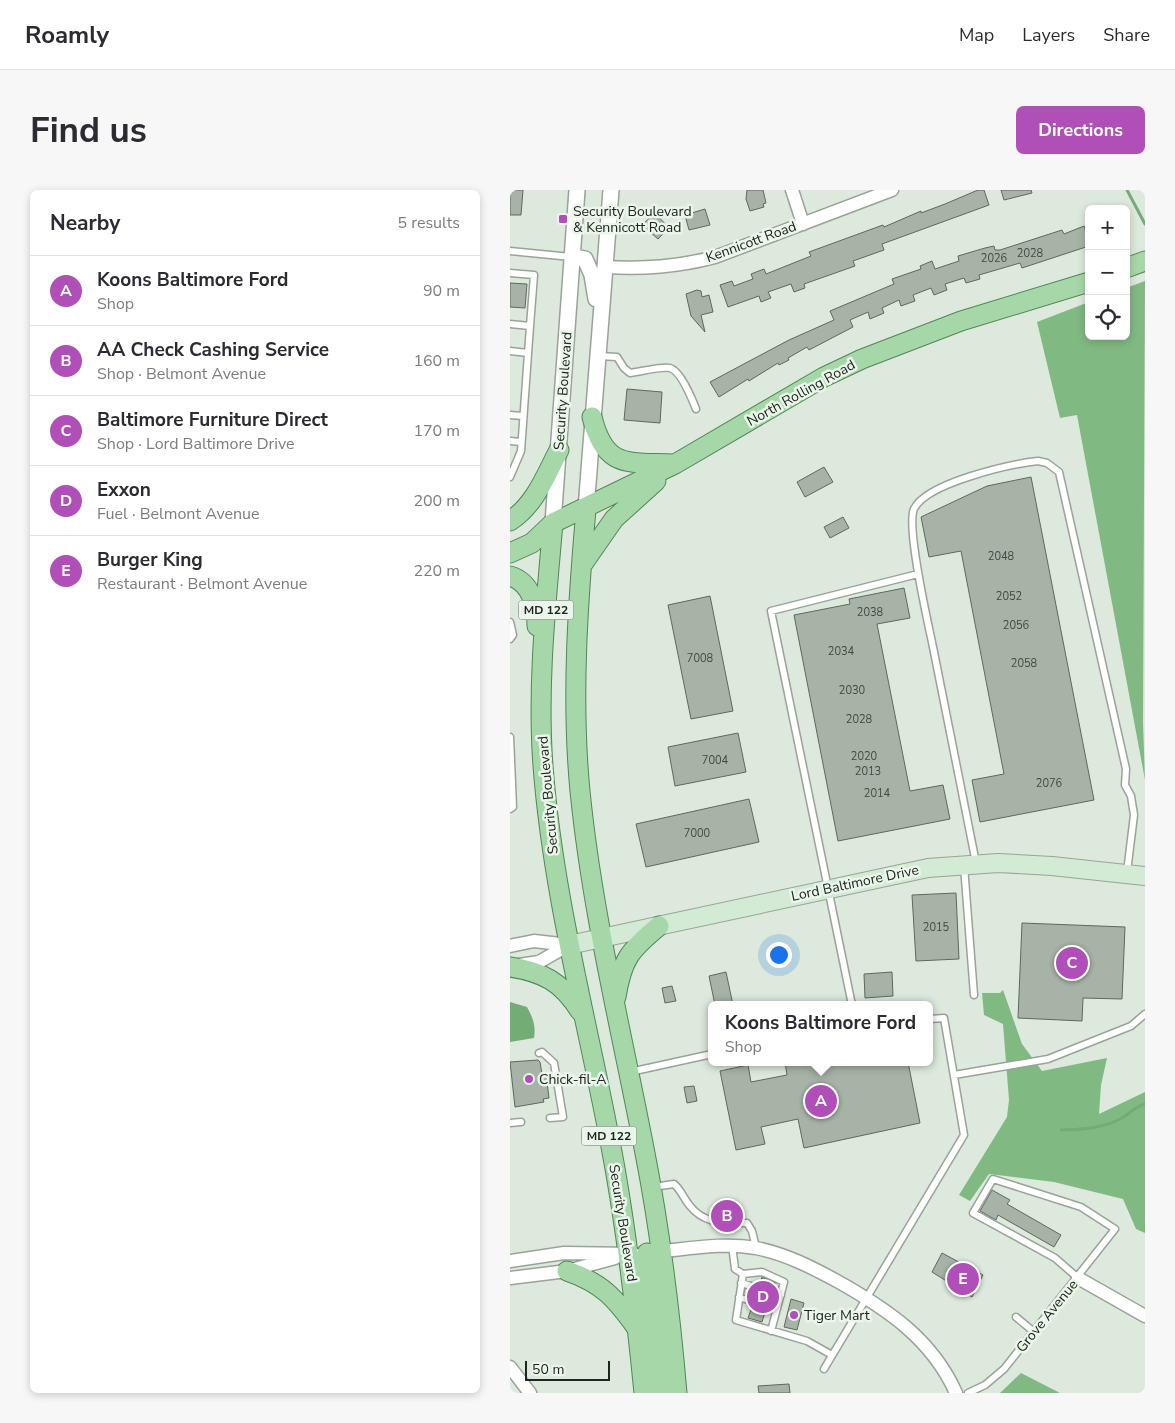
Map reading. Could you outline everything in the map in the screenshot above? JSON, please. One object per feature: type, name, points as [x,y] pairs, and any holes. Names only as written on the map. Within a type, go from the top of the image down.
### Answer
[{"type":"main road","points":[[1130,267],[1145,261]]},
{"type":"main road","name":"North Rolling Road","points":[[510,554],[532,543],[553,523],[675,464],[824,377],[862,359],[952,324],[1085,283]]},
{"type":"main road","points":[[592,417],[597,437],[608,453],[623,461],[675,464]]},
{"type":"main road","points":[[510,521],[520,515],[530,502],[559,450]]},
{"type":"main road","points":[[581,566],[614,519],[675,464]]},
{"type":"main road","name":"Security Boulevard","points":[[586,508],[581,566],[576,674],[577,744],[585,837],[601,938],[651,1188],[638,1330],[644,1393]]},
{"type":"main road","name":"North Rolling Road","points":[[510,532],[527,524],[553,523]]},
{"type":"main road","name":"Security Boulevard","points":[[553,523],[540,697],[543,765],[551,841],[569,945],[613,1153],[646,1253],[677,1393]]},
{"type":"main road","points":[[510,576],[523,582],[530,593],[537,614],[540,697]]},
{"type":"main road","name":"Lord Baltimore Drive","points":[[569,945],[901,873],[970,864],[1052,866],[1145,876]]},
{"type":"main road","points":[[615,1006],[620,975],[628,955],[659,926]]},
{"type":"main road","points":[[510,967],[532,971],[561,986],[571,997],[585,1019]]},
{"type":"main road","points":[[646,1253],[661,1393]]},
{"type":"main road","points":[[567,1271],[599,1285],[612,1295],[638,1330]]},
{"type":"street","name":"Security Boulevard","points":[[553,523],[574,257],[577,190]]},
{"type":"street","name":"Security Boulevard","points":[[586,508],[611,190]]},
{"type":"street","points":[[792,190],[803,224]]},
{"type":"street","name":"Kennicott Road","points":[[605,267],[646,269],[692,263],[892,190]]},
{"type":"street","points":[[574,257],[585,259],[592,275],[598,348]]},
{"type":"street","name":"Lord Baltimore Drive","points":[[510,946],[534,941],[569,945]]},
{"type":"street","name":"Lord Baltimore Drive","points":[[510,967],[539,962],[569,945]]},
{"type":"street","points":[[510,1261],[564,1253],[646,1253],[732,1245],[756,1248],[804,1264],[866,1298],[897,1318],[918,1336],[933,1353],[948,1376],[956,1393]]},
{"type":"street","points":[[513,1279],[567,1271],[646,1253]]},
{"type":"street","points":[[1078,1278],[1145,1316]]},
{"type":"street","points":[[510,1367],[530,1393]]},
{"type":"lane","points":[[510,251],[574,257]]},
{"type":"lane","points":[[510,272],[534,275],[521,442],[516,465],[510,477]]},
{"type":"lane","points":[[510,324],[530,326]]},
{"type":"lane","points":[[598,348],[617,358],[630,373],[670,368],[676,372],[685,385],[696,409]]},
{"type":"lane","points":[[510,351],[528,353]]},
{"type":"lane","points":[[510,415],[523,416]]},
{"type":"lane","points":[[510,441],[521,442]]},
{"type":"lane","points":[[974,995],[970,864],[918,574],[911,520],[918,503],[927,496],[978,472],[1038,461],[1055,467],[1059,472],[1124,759],[1125,785],[1134,806],[1127,874]]},
{"type":"lane","points":[[851,1001],[772,611],[918,574]]},
{"type":"lane","points":[[510,622],[513,634],[510,639]]},
{"type":"lane","points":[[510,737],[513,807],[510,808]]},
{"type":"lane","points":[[954,1074],[1048,1058],[1131,1026],[1145,1014]]},
{"type":"lane","points":[[824,1369],[964,1135],[944,1018],[933,1018]]},
{"type":"lane","points":[[539,1053],[542,1052],[554,1063],[563,1117],[550,1118]]},
{"type":"lane","points":[[629,1072],[708,1055]]},
{"type":"lane","points":[[510,1123],[521,1122]]},
{"type":"lane","name":"Grove Avenue","points":[[968,1393],[995,1378],[1078,1278],[1115,1228],[1081,1207],[993,1179],[973,1214],[1055,1258],[1078,1278]]},
{"type":"lane","points":[[651,1188],[674,1184],[682,1191],[689,1205],[708,1221],[747,1223],[752,1231],[756,1248]]},
{"type":"lane","points":[[732,1245],[735,1269],[743,1274],[762,1272],[780,1278],[784,1282],[771,1330]]},
{"type":"lane","points":[[743,1274],[736,1320],[807,1341],[832,1355]]},
{"type":"lane","points":[[741,1283],[758,1288]]},
{"type":"lane","points":[[772,1292],[781,1295]]},
{"type":"lane","points":[[739,1298],[754,1302]]},
{"type":"lane","points":[[767,1306],[777,1309]]},
{"type":"lane","points":[[1016,1317],[1034,1332]]},
{"type":"shaded area","points":[[1145,281],[1143,723],[1145,780],[1077,415],[1060,418],[1037,322],[1085,304],[1085,340],[1130,340],[1130,287]]},
{"type":"shaded area","points":[[1003,990],[1022,1044],[1042,1071],[1107,1058],[1101,1085],[1099,1114],[1145,1092],[1145,1233],[1136,1229],[1123,1199],[1054,1182],[989,1174],[970,1201],[959,1195],[1007,1117],[1009,1100],[1003,1024],[984,1015],[982,993],[1000,993]]},
{"type":"shaded area","points":[[510,1002],[527,1007],[535,1030],[534,1038],[510,1042]]},
{"type":"shaded area","points":[[1021,1373],[1060,1393],[1000,1393]]},
{"type":"building","points":[[510,190],[523,190],[521,215],[510,215]]},
{"type":"building","points":[[747,190],[763,190],[766,203],[763,204],[764,207],[750,211],[746,199]]},
{"type":"building","points":[[978,190],[984,190],[989,205],[882,244],[884,250],[853,261],[855,266],[804,284],[805,288],[794,292],[791,284],[768,292],[771,298],[761,302],[759,296],[728,307],[720,285],[732,281],[734,286],[753,279],[751,274],[764,269],[766,274],[811,256],[809,252],[883,225],[884,227]]},
{"type":"building","points":[[1001,190],[1031,190],[1032,193],[1004,200]]},
{"type":"building","points":[[705,209],[710,225],[689,230],[685,215]]},
{"type":"building","points":[[655,213],[669,228],[658,239],[642,225]]},
{"type":"building","points":[[1084,226],[1085,247],[1022,268],[1020,263],[979,275],[980,279],[966,283],[964,278],[945,284],[947,290],[934,295],[931,288],[913,295],[915,301],[901,306],[899,300],[882,308],[884,313],[870,319],[868,312],[850,320],[853,327],[809,350],[807,347],[788,358],[789,360],[779,365],[778,363],[719,397],[710,382],[789,340],[834,320],[830,311],[894,284],[892,279],[921,269],[920,266],[932,261],[935,269],[959,261],[958,256],[985,248],[994,246],[995,250],[1000,250],[1062,230],[1064,234]]},
{"type":"building","points":[[510,283],[527,284],[525,308],[510,307]]},
{"type":"building","points":[[697,290],[701,291],[702,297],[709,295],[713,312],[701,315],[705,332],[691,316],[686,294]]},
{"type":"building","points":[[627,389],[662,392],[660,423],[624,420]]},
{"type":"building","points":[[824,467],[833,482],[805,497],[797,482]]},
{"type":"building","points":[[1031,477],[1094,800],[980,822],[972,780],[1004,774],[961,551],[929,557],[921,517],[987,486]]},
{"type":"building","points":[[843,517],[849,528],[830,538],[824,527]]},
{"type":"building","points":[[904,588],[910,618],[877,624],[910,791],[943,785],[950,819],[838,841],[794,615],[850,604],[849,599]]},
{"type":"building","points":[[710,596],[733,711],[691,719],[668,605]]},
{"type":"building","points":[[738,733],[746,772],[675,786],[668,747]]},
{"type":"building","points":[[749,799],[759,842],[646,867],[636,824]]},
{"type":"building","points":[[956,893],[959,959],[916,961],[912,895]]},
{"type":"building","points":[[1022,923],[1125,927],[1122,999],[1083,998],[1082,1021],[1018,1018]]},
{"type":"building","points":[[726,972],[732,1001],[714,1001],[709,976]]},
{"type":"building","points":[[892,972],[893,996],[865,998],[864,974]]},
{"type":"building","points":[[672,986],[676,1001],[665,1003],[662,988]]},
{"type":"building","name":"Chick-fil-A","points":[[538,1060],[542,1074],[546,1074],[549,1098],[543,1099],[544,1102],[515,1107],[510,1062]]},
{"type":"building","points":[[748,1066],[751,1082],[787,1075],[786,1066],[909,1066],[920,1123],[804,1148],[798,1119],[761,1127],[765,1144],[736,1150],[720,1071]]},
{"type":"building","points":[[694,1086],[697,1101],[687,1103],[684,1087]]},
{"type":"building","points":[[992,1190],[1010,1200],[1007,1204],[1061,1235],[1054,1247],[998,1215],[996,1220],[980,1211]]},
{"type":"building","points":[[735,1207],[735,1218],[718,1216],[717,1208]]},
{"type":"building","points":[[942,1253],[983,1275],[972,1297],[932,1272]]},
{"type":"building","points":[[762,1277],[775,1283],[774,1287],[767,1290],[770,1297],[769,1302],[762,1306],[765,1312],[762,1322],[748,1318],[752,1307],[759,1303],[755,1297],[757,1293],[763,1290],[760,1283]]},
{"type":"building","name":"Tiger Mart","points":[[791,1299],[804,1303],[797,1330],[784,1327]]},
{"type":"building","points":[[789,1384],[790,1393],[759,1393],[758,1386]]},
{"type":"waterway","points":[[1127,190],[1145,224]]},
{"type":"waterway","points":[[1061,1130],[1092,1128],[1115,1122],[1135,1108],[1145,1104]]},
{"type":"place","name":"Security Boulevard & Kennicott Road","points":[[563,219]]},
{"type":"place","name":"Baltimore Furniture Direct","points":[[1072,963]]},
{"type":"place","name":"Chick-fil-A","points":[[529,1079]]},
{"type":"place","name":"Koons Baltimore Ford","points":[[821,1101]]},
{"type":"place","name":"AA Check Cashing Service","points":[[727,1216]]},
{"type":"place","name":"Burger King","points":[[963,1279]]},
{"type":"place","name":"Exxon","points":[[763,1297]]},
{"type":"place","name":"Tiger Mart","points":[[794,1315]]}]
